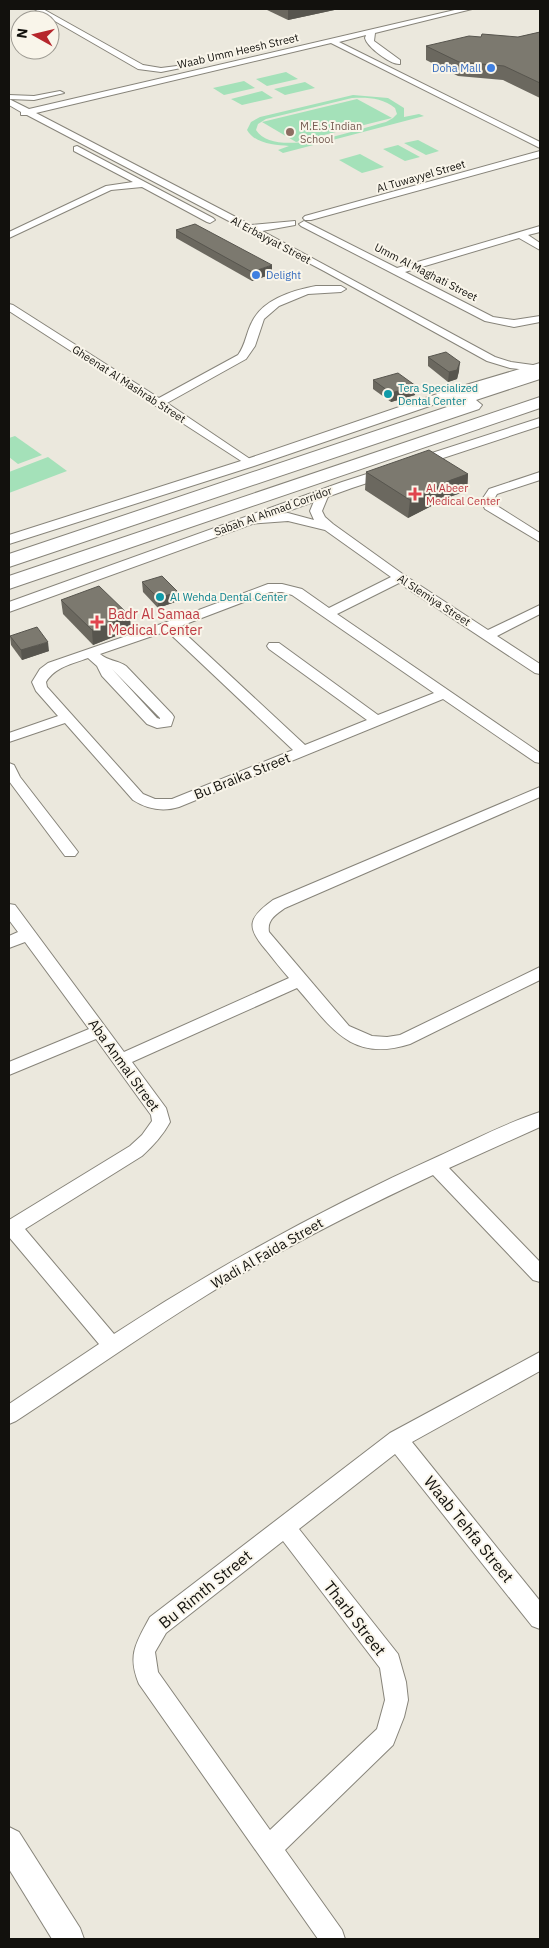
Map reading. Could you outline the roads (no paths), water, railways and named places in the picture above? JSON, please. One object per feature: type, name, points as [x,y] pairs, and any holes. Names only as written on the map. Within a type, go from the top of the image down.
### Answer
[{"type":"highway","points":[[9,561],[247,471],[539,373]]},
{"type":"highway","name":"Sabah Al Ahmad Corridor","points":[[9,582],[540,402]]},
{"type":"highway","points":[[334,471],[372,464],[540,412]]},
{"type":"street","points":[[38,9],[140,73]]},
{"type":"street","name":"Waab Umm Heesh Street","points":[[11,113],[114,85],[341,34],[429,11],[448,9]]},
{"type":"street","name":"Waab Umm Heesh Street","points":[[23,110],[172,80],[327,37],[372,31],[468,9]]},
{"type":"street","points":[[372,31],[369,38],[370,42],[400,63]]},
{"type":"street","points":[[341,34],[400,63]]},
{"type":"street","points":[[327,37],[540,145]]},
{"type":"street","name":"Waab Umm Heesh Street","points":[[228,59],[239,54]]},
{"type":"street","points":[[114,85],[140,73],[201,65]]},
{"type":"street","points":[[413,71],[431,86],[459,104]]},
{"type":"street","points":[[9,97],[34,98],[74,91],[87,92]]},
{"type":"street","name":"Al Erbayyat Street","points":[[9,102],[491,359],[539,373]]},
{"type":"street","points":[[54,105],[50,116],[58,127]]},
{"type":"street","name":"Al Erbayyat Street","points":[[11,113],[218,224]]},
{"type":"street","name":"Al Tuwayyel Street","points":[[306,221],[540,154]]},
{"type":"street","points":[[109,188],[117,180],[112,168]]},
{"type":"street","points":[[9,235],[109,188],[126,185],[145,186]]},
{"type":"street","points":[[247,228],[265,228],[306,221]]},
{"type":"street","name":"Umm Al Maghati Street","points":[[306,221],[498,322],[522,324],[540,319]]},
{"type":"street","points":[[398,271],[540,230]]},
{"type":"street","points":[[520,236],[540,247]]},
{"type":"street","points":[[159,403],[242,357],[250,348],[257,320],[264,311],[275,304],[317,284],[345,292],[317,284]]},
{"type":"street","points":[[367,303],[482,362],[493,371],[491,382]]},
{"type":"street","name":"Gheenat Al Mashrab Street","points":[[9,308],[159,403],[247,471]]},
{"type":"street","points":[[9,540],[247,471],[491,382],[539,373]]},
{"type":"street","name":"Sabah Al Ahmad Corridor","points":[[9,607],[247,520],[540,422]]},
{"type":"street","points":[[540,476],[493,492],[487,501],[489,506],[540,538]]},
{"type":"street","name":"Al Slemiya Street","points":[[323,494],[316,511],[320,519],[329,527],[400,578],[540,670]]},
{"type":"street","name":"Al Slemiya Street","points":[[247,520],[288,517],[329,527]]},
{"type":"street","points":[[328,614],[400,578]]},
{"type":"street","name":"Bu Braika Street","points":[[445,693],[174,804],[153,805],[138,797],[67,718],[41,688],[41,677],[53,666],[275,587],[297,592],[445,693],[540,759]]},
{"type":"street","points":[[488,635],[540,609]]},
{"type":"street","points":[[169,626],[303,751]]},
{"type":"street","points":[[274,646],[377,721]]},
{"type":"street","points":[[90,653],[103,664],[107,673],[136,694]]},
{"type":"street","points":[[9,738],[67,718]]},
{"type":"street","points":[[9,768],[14,778],[70,852]]},
{"type":"street","points":[[540,792],[279,904],[262,918],[259,926],[261,934],[343,1030],[373,1044],[388,1045],[404,1040],[540,973]]},
{"type":"street","name":"Aba Anmal Street","points":[[9,910],[160,1112],[161,1122],[156,1131],[136,1151],[10,1228],[112,1346]]},
{"type":"street","points":[[9,942],[28,934]]},
{"type":"street","points":[[121,1060],[299,980]]},
{"type":"street","points":[[9,1069],[100,1031]]},
{"type":"street","name":"Wadi Al Faida Street","points":[[9,1415],[112,1346],[270,1248],[345,1209],[540,1119]]},
{"type":"street","points":[[436,1166],[540,1274]]},
{"type":"street","name":"Bu Rimth Street","points":[[333,1939],[147,1676],[144,1651],[158,1625],[398,1440],[540,1361]]},
{"type":"street","name":"Waab Tehfa Street","points":[[398,1440],[540,1618]]},
{"type":"street","name":"Tharb Street","points":[[268,1849],[385,1736],[394,1717],[397,1700],[396,1682],[390,1662],[284,1526]]},
{"type":"street","points":[[9,1842],[69,1939]]},
{"type":"place","name":"Doha Mall","points":[[491,68]]},
{"type":"place","name":"M.E.S Indian School","points":[[290,132]]},
{"type":"place","name":"Delight","points":[[256,275]]},
{"type":"place","name":"Tera Specialized Dental Center","points":[[388,394]]},
{"type":"place","name":"Al Abeer Medical Center","points":[[415,494]]},
{"type":"place","name":"Al Wehda Dental Center","points":[[160,597]]},
{"type":"place","name":"Badr Al Samaa Medical Center","points":[[97,622]]}]
